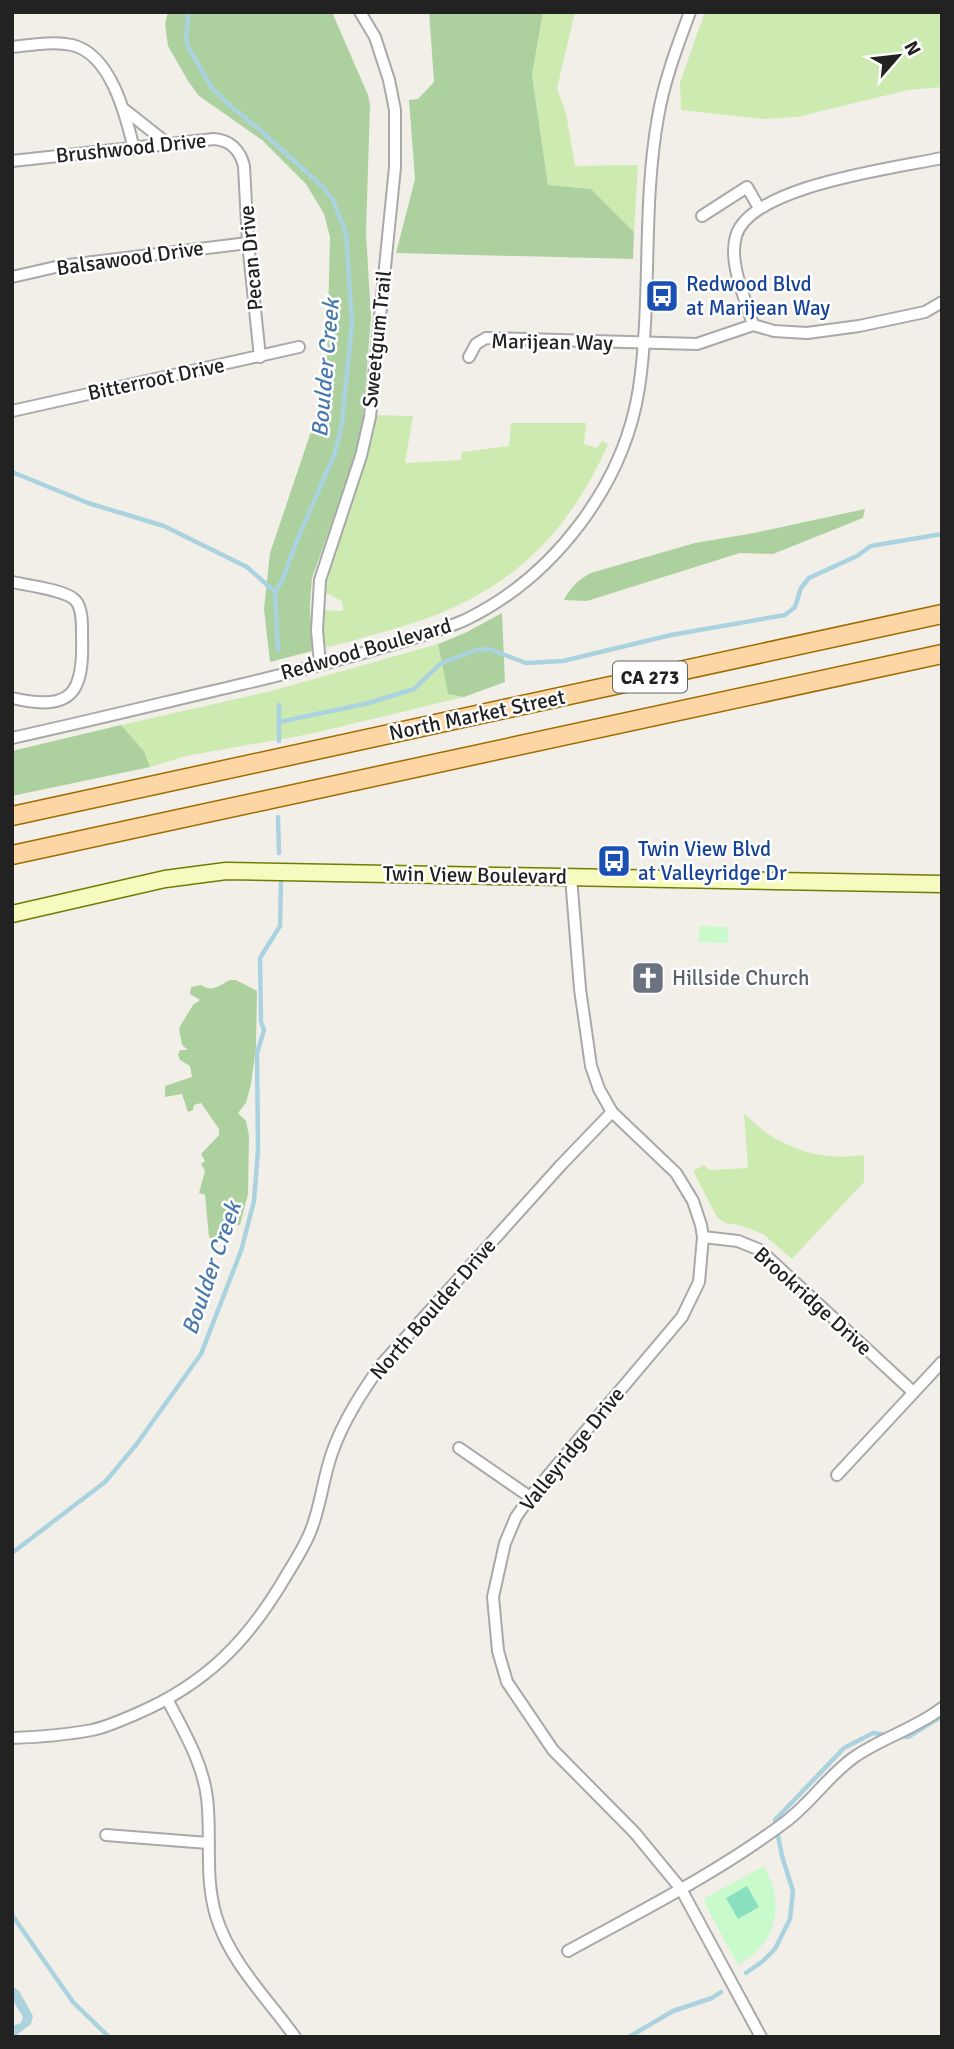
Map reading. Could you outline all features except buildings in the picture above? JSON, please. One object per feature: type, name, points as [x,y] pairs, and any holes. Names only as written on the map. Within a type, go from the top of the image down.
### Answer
[{"type":"main road","name":"North Market Street","points":[[12,816],[942,614]]},
{"type":"main road","name":"North Market Street","points":[[12,855],[942,654]]},
{"type":"street","name":"Sweetgum Trail","points":[[320,664],[317,630],[320,580],[361,456],[370,417],[395,167],[395,110],[389,80],[375,37],[360,12]]},
{"type":"street","name":"Redwood Boulevard","points":[[12,738],[320,664],[427,634],[465,620],[508,594],[537,570],[575,530],[599,496],[614,467],[636,405],[654,139],[667,76],[690,12]]},
{"type":"street","points":[[12,47],[72,45],[87,53],[107,75],[123,108],[134,149]]},
{"type":"street","points":[[123,108],[168,145]]},
{"type":"street","name":"Brushwood Drive","points":[[12,161],[219,139],[234,147],[242,158]]},
{"type":"street","name":"Pecan Drive","points":[[242,158],[260,357]]},
{"type":"street","points":[[754,325],[735,262],[735,238],[741,223],[759,208],[807,187],[942,159]]},
{"type":"street","points":[[702,216],[747,187],[759,208]]},
{"type":"street","name":"Balsawood Drive","points":[[12,277],[60,266],[248,243]]},
{"type":"street","points":[[642,343],[696,344],[754,325],[774,331],[807,333],[859,326],[925,312],[942,302]]},
{"type":"street","name":"Marijean Way","points":[[470,356],[476,344],[486,338],[642,343]]},
{"type":"street","name":"Bitterroot Drive","points":[[12,411],[299,347]]},
{"type":"street","points":[[12,582],[66,594],[75,600],[80,608],[83,657],[80,682],[71,694],[53,700],[27,701],[12,698]]},
{"type":"street","name":"Twin View Boulevard","points":[[12,914],[164,879],[226,872],[942,884]]},
{"type":"street","name":"Valleyridge Drive","points":[[571,877],[580,989],[591,1066],[599,1089],[612,1112],[680,1179],[693,1201],[703,1237],[699,1282],[682,1317],[516,1517],[505,1543],[493,1597],[498,1651],[507,1682],[553,1750],[635,1833],[681,1889],[761,2037]]},
{"type":"street","name":"North Boulder Drive","points":[[12,1738],[98,1729],[167,1699],[220,1663],[269,1607],[311,1530],[332,1453],[360,1394],[381,1365],[612,1112]]},
{"type":"street","name":"Brookridge Drive","points":[[703,1237],[738,1241],[760,1250],[912,1391]]},
{"type":"street","points":[[837,1475],[912,1391],[942,1362]]},
{"type":"street","points":[[459,1448],[530,1497]]},
{"type":"street","points":[[167,1699],[195,1756],[204,1782],[208,1808],[207,1871],[211,1899],[223,1935],[243,1968],[295,2037]]},
{"type":"street","points":[[568,1951],[681,1889],[784,1823],[830,1776],[862,1751],[942,1708]]},
{"type":"street","points":[[106,1835],[208,1843]]},
{"type":"green space","points":[[168,12],[332,12],[370,105],[366,233],[371,317],[363,418],[357,452],[312,578],[312,651],[270,662],[264,609],[270,553],[322,399],[327,363],[330,237],[324,214],[306,184],[262,140],[199,96],[188,81],[168,46],[165,24]]},
{"type":"green space","points":[[429,12],[543,12],[532,75],[548,185],[591,189],[634,232],[633,259],[396,253],[415,179],[409,100],[418,99],[434,82]]},
{"type":"green space","points":[[543,12],[575,12],[557,88],[566,113],[575,166],[638,165],[634,232],[591,189],[548,185],[532,75]]},
{"type":"green space","points":[[705,12],[942,12],[942,87],[908,90],[797,117],[763,119],[681,110],[680,82]]},
{"type":"green space","points":[[374,415],[413,416],[405,463],[461,460],[462,452],[509,446],[511,423],[586,423],[584,444],[597,448],[602,441],[608,444],[590,481],[569,514],[546,542],[520,566],[458,605],[422,620],[326,647],[322,643],[325,610],[343,611],[342,601],[326,593],[325,589],[364,459]]},
{"type":"green space","points":[[865,509],[863,518],[773,554],[740,553],[587,601],[564,600],[576,583],[594,572],[695,543]]},
{"type":"green space","points":[[502,613],[505,682],[464,697],[448,694],[438,644]]},
{"type":"green space","points":[[438,644],[448,694],[464,697],[310,734],[186,756],[150,767],[144,751],[121,725],[271,691]]},
{"type":"green space","points":[[121,725],[144,751],[150,767],[12,796],[12,751]]},
{"type":"green space","points":[[699,926],[728,927],[728,943],[699,942]]},
{"type":"green space","points":[[236,980],[257,991],[256,1047],[251,1084],[246,1103],[238,1113],[246,1121],[249,1136],[248,1194],[240,1225],[219,1227],[217,1236],[212,1239],[209,1237],[205,1195],[199,1193],[205,1171],[201,1164],[205,1161],[201,1154],[219,1135],[219,1129],[201,1103],[194,1105],[193,1110],[188,1112],[182,1094],[165,1097],[165,1086],[192,1077],[190,1066],[180,1060],[178,1055],[180,1050],[188,1050],[182,1045],[179,1028],[193,1005],[200,1000],[190,994],[191,987],[201,985],[212,988]]},
{"type":"green space","points":[[744,1114],[781,1142],[804,1151],[838,1157],[864,1155],[864,1182],[792,1259],[763,1234],[725,1223],[717,1217],[693,1171],[704,1165],[710,1170],[748,1168]]},
{"type":"green space","points":[[764,1866],[774,1895],[774,1922],[762,1945],[738,1965],[705,1904],[705,1898]]},
{"type":"green space","points":[[747,1886],[759,1907],[738,1919],[726,1898]]},
{"type":"water","points":[[12,1986],[19,1991],[33,2016],[31,2024],[14,2037],[12,2026],[21,2023],[23,2017],[12,1999]]},
{"type":"waterway","name":"Boulder Creek","points":[[189,12],[186,36],[188,47],[212,88],[323,187],[333,200],[346,233],[352,323],[342,423],[335,453],[275,592],[278,650]]},
{"type":"waterway","points":[[12,472],[88,503],[164,526],[247,567],[275,592]]},
{"type":"waterway","points":[[279,722],[369,703],[414,689],[440,664],[476,650],[489,649],[526,663],[563,661],[671,635],[785,615],[795,607],[801,588],[809,578],[857,556],[871,546],[942,534]]},
{"type":"waterway","name":"Boulder Creek","points":[[279,705],[279,741]]},
{"type":"waterway","name":"Boulder Creek","points":[[278,817],[279,853]]},
{"type":"waterway","name":"Boulder Creek","points":[[12,1553],[105,1482],[136,1445],[201,1354],[241,1251],[254,1201],[258,1150],[257,1053],[264,1030],[261,1022],[260,958],[280,926],[281,882]]},
{"type":"waterway","points":[[897,1736],[908,1737],[942,1716]]},
{"type":"waterway","points":[[746,1973],[775,1949],[790,1919],[793,1891],[775,1820],[844,1748],[873,1733],[888,1735]]},
{"type":"waterway","name":"Boulder Creek","points":[[12,1915],[73,2002],[109,2037]]},
{"type":"waterway","points":[[629,2037],[673,2011],[712,1998],[721,1992]]},
{"type":"place","name":"Redwood Blvd at Marijean Way","points":[[662,296]]},
{"type":"place","name":"Twin View Blvd at Valleyridge Dr","points":[[614,861]]},
{"type":"place","name":"Hillside Church","points":[[648,978]]}]
